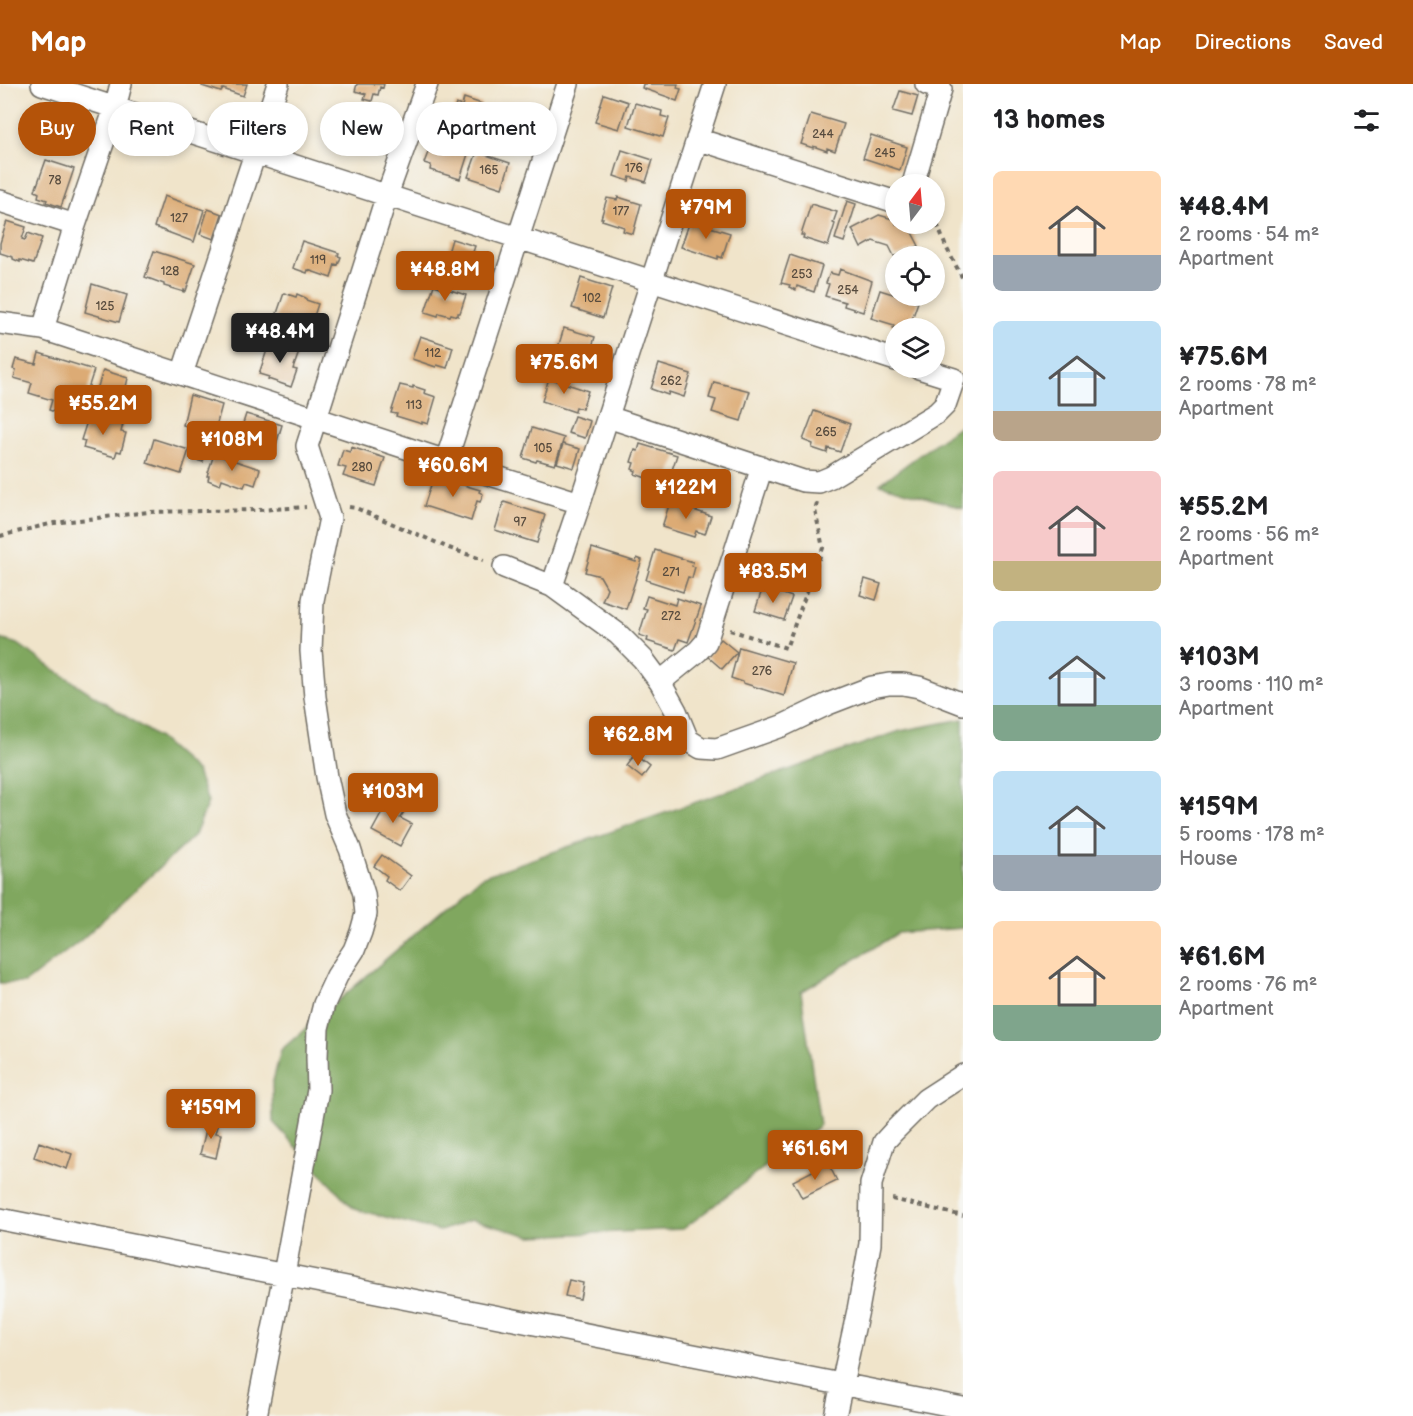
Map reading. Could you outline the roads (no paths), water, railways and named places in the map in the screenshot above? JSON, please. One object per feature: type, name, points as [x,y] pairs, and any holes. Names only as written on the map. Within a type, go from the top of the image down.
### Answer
[{"type":"street","points":[[42,84],[108,106]]},
{"type":"street","points":[[116,102],[121,84]]},
{"type":"street","points":[[273,102],[279,84]]},
{"type":"street","points":[[256,1416],[285,1274],[318,1090],[318,1028],[324,1004],[337,976],[354,950],[366,914],[364,894],[350,849],[335,814],[315,697],[311,651],[313,600],[330,518],[307,446],[387,195],[427,84]]},
{"type":"street","points":[[446,461],[568,84]]},
{"type":"street","points":[[552,586],[715,84]]},
{"type":"street","points":[[916,174],[941,89],[926,84]]},
{"type":"street","points":[[43,329],[108,128]]},
{"type":"street","points":[[697,139],[885,199]]},
{"type":"street","points":[[182,374],[255,156]]},
{"type":"street","points":[[265,156],[885,356]]},
{"type":"street","points":[[0,201],[75,225]]},
{"type":"street","points":[[0,323],[43,329],[580,503]]},
{"type":"street","points":[[608,417],[803,481],[819,482],[937,413],[945,405],[954,379],[945,376]]},
{"type":"street","points":[[660,682],[703,647],[706,642],[762,467]]},
{"type":"street","points":[[504,567],[552,586],[618,634],[643,659],[660,682],[676,711],[688,740],[701,748],[717,749],[782,726],[828,704],[872,687],[889,684],[919,687],[963,704]]},
{"type":"street","points":[[835,1416],[870,1244],[871,1184],[884,1142],[926,1099],[963,1075]]},
{"type":"street","points":[[0,1219],[963,1408]]}]
